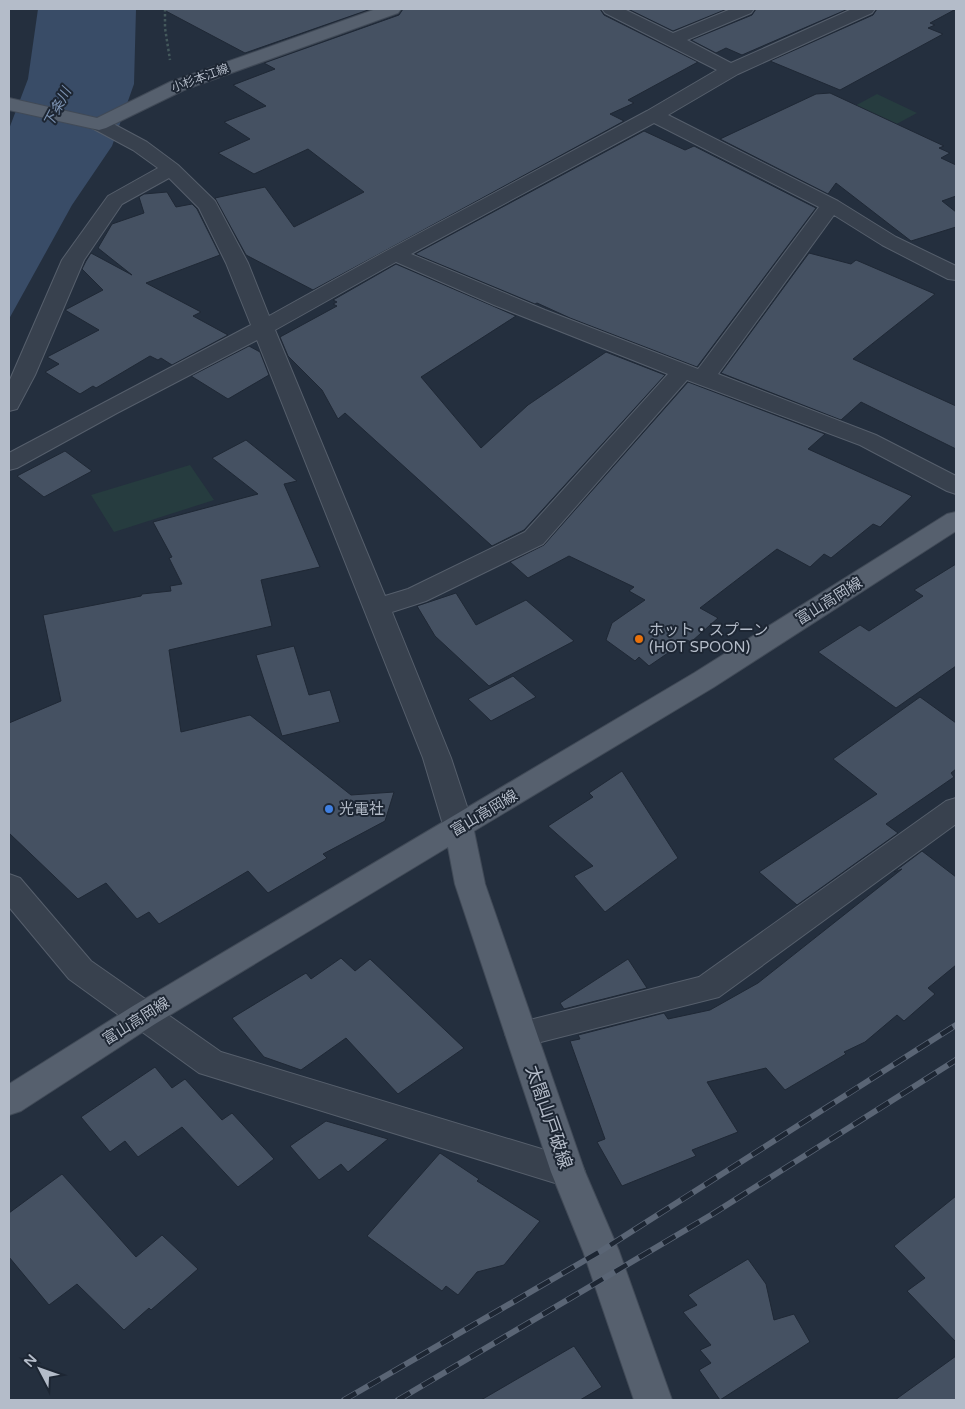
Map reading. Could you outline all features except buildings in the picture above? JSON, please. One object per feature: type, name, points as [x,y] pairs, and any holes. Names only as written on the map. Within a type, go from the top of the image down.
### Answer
[{"type":"main road","name":"小杉本江線","points":[[99,124],[154,96],[184,84],[392,9]]},
{"type":"main road","points":[[9,104],[99,124]]},
{"type":"main road","name":"富山高岡線","points":[[9,1101],[144,1015],[704,680],[956,520]]},
{"type":"main road","name":"太閤山戸破線","points":[[459,828],[470,884],[568,1172],[601,1251],[653,1400]]},
{"type":"street","points":[[611,9],[731,70]]},
{"type":"street","points":[[672,40],[745,9]]},
{"type":"street","points":[[9,463],[263,328],[395,254],[654,115],[731,70],[866,9]]},
{"type":"street","points":[[654,115],[831,205],[889,241],[956,274]]},
{"type":"street","points":[[99,124],[140,146],[171,169],[208,205],[237,263],[377,608],[437,758],[459,828]]},
{"type":"street","points":[[9,404],[24,375],[73,260],[115,200],[171,169]]},
{"type":"street","points":[[377,608],[417,595],[534,538],[693,374],[831,205]]},
{"type":"street","points":[[395,254],[469,288],[868,440],[956,486]]},
{"type":"street","points":[[521,1034],[708,988],[956,809]]},
{"type":"street","points":[[11,892],[80,970],[211,1063],[568,1172]]},
{"type":"path","points":[[166,9],[165,28],[170,62],[184,84]]},
{"type":"green space","points":[[877,94],[917,113],[891,127],[851,108]]},
{"type":"green space","points":[[190,465],[214,500],[114,532],[91,495]]},
{"type":"water","name":"下条川","points":[[38,9],[136,9],[134,84],[112,146],[72,205],[9,319],[9,129],[28,79]]},
{"type":"railway","points":[[344,1400],[601,1251],[956,1025]]},
{"type":"railway","points":[[398,1400],[711,1215],[956,1060]]},
{"type":"place","name":"ホット・スプーン (HOT SPOON)","points":[[639,639]]},
{"type":"place","name":"光電社","points":[[329,809]]}]
